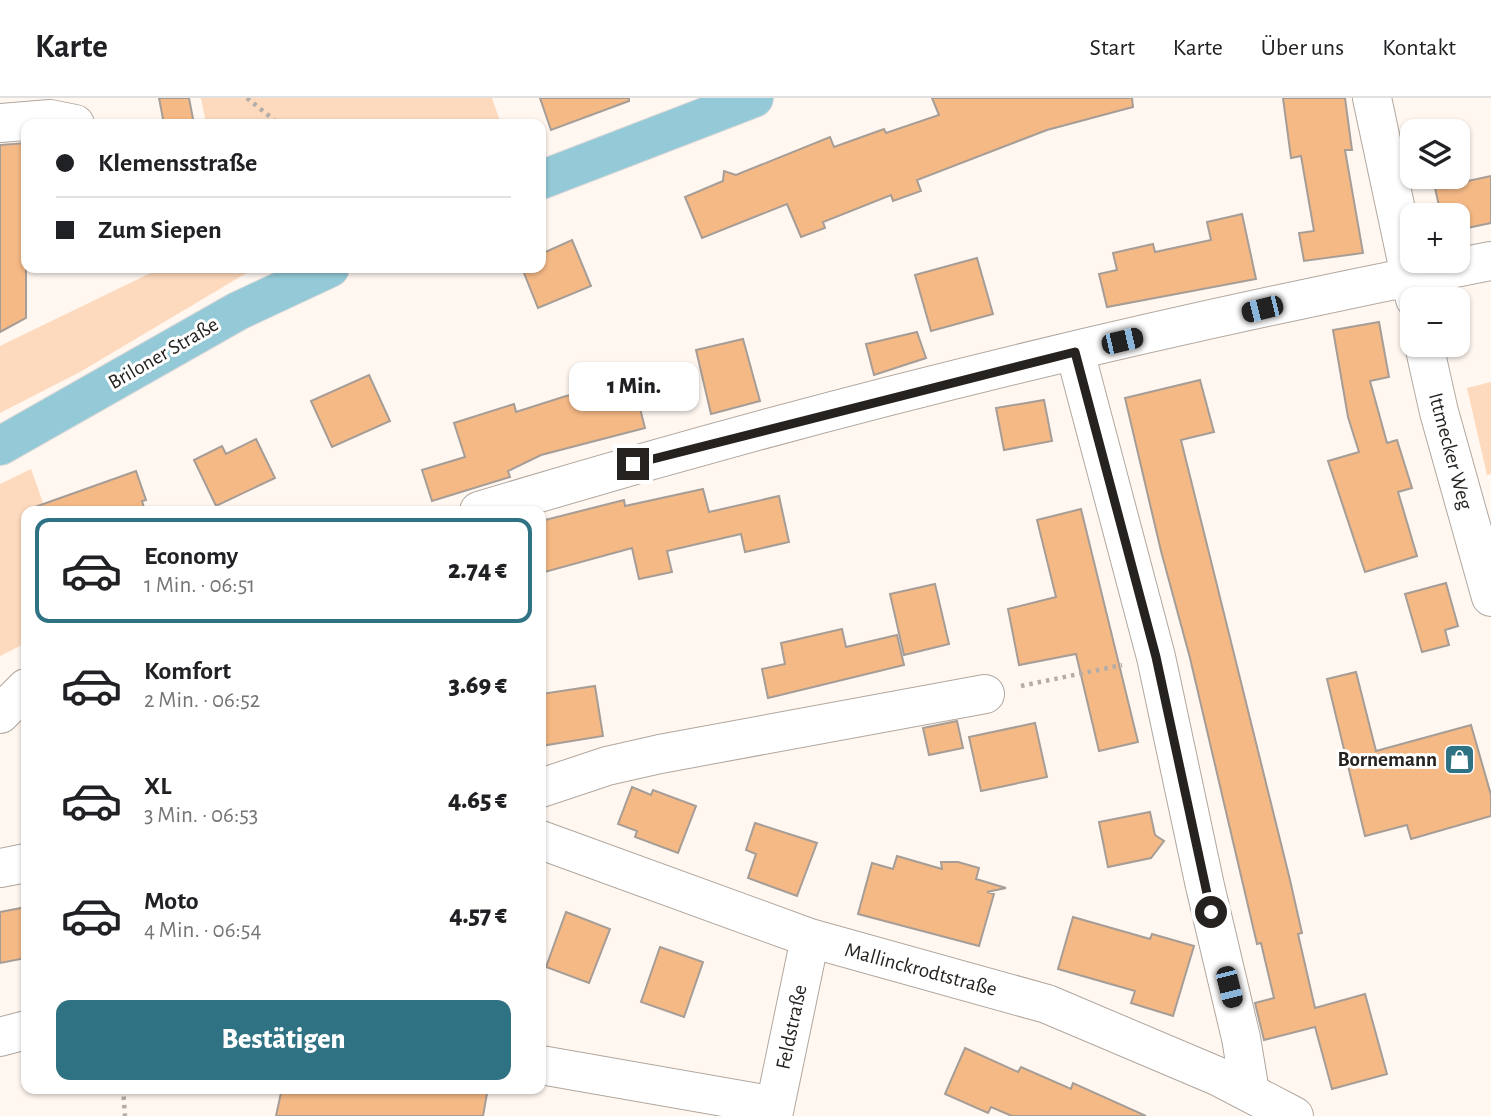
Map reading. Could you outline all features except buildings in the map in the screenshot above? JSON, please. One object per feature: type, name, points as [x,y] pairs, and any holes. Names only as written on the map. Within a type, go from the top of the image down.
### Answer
[{"type":"main road","points":[[546,178],[754,98]]},
{"type":"main road","name":"Briloner Straße","points":[[0,446],[238,311],[320,273]]},
{"type":"street","points":[[1372,98],[1413,287]]},
{"type":"street","points":[[0,123],[21,121]]},
{"type":"street","points":[[1416,287],[1491,261]]},
{"type":"street","points":[[496,506],[685,449],[1075,352],[1400,290]]},
{"type":"street","points":[[1075,352],[1156,657],[1241,1038],[1250,1092]]},
{"type":"street","name":"Ittmecker Weg","points":[[1427,357],[1439,412],[1491,597]]},
{"type":"street","points":[[0,714],[21,693]]},
{"type":"street","points":[[546,786],[660,754],[985,694]]},
{"type":"street","points":[[0,714],[21,718]]},
{"type":"street","name":"Mallinckrodtstraße","points":[[546,842],[810,938],[1047,1004],[1250,1092],[1294,1116]]},
{"type":"street","points":[[0,868],[21,864]]},
{"type":"street","name":"Feldstraße","points":[[774,1111],[810,938]]},
{"type":"street","points":[[0,1037],[21,1031]]},
{"type":"street","points":[[546,1066],[774,1111]]},
{"type":"path","points":[[247,98],[273,119]]},
{"type":"path","points":[[985,694],[1156,657]]},
{"type":"path","points":[[123,1094],[125,1116]]},
{"type":"shaded area","points":[[201,98],[492,98],[499,119],[205,119]]},
{"type":"shaded area","points":[[151,273],[247,273],[80,372],[0,413],[0,346]]},
{"type":"shaded area","points":[[1491,382],[1491,474],[1487,475],[1467,388]]},
{"type":"shaded area","points":[[31,469],[44,506],[21,506],[21,646],[0,656],[0,484]]},
{"type":"place","name":"Bornemann","points":[[1460,759]]},
{"type":"route","points":[[633,464],[1075,352],[1156,657],[1211,912]]}]
